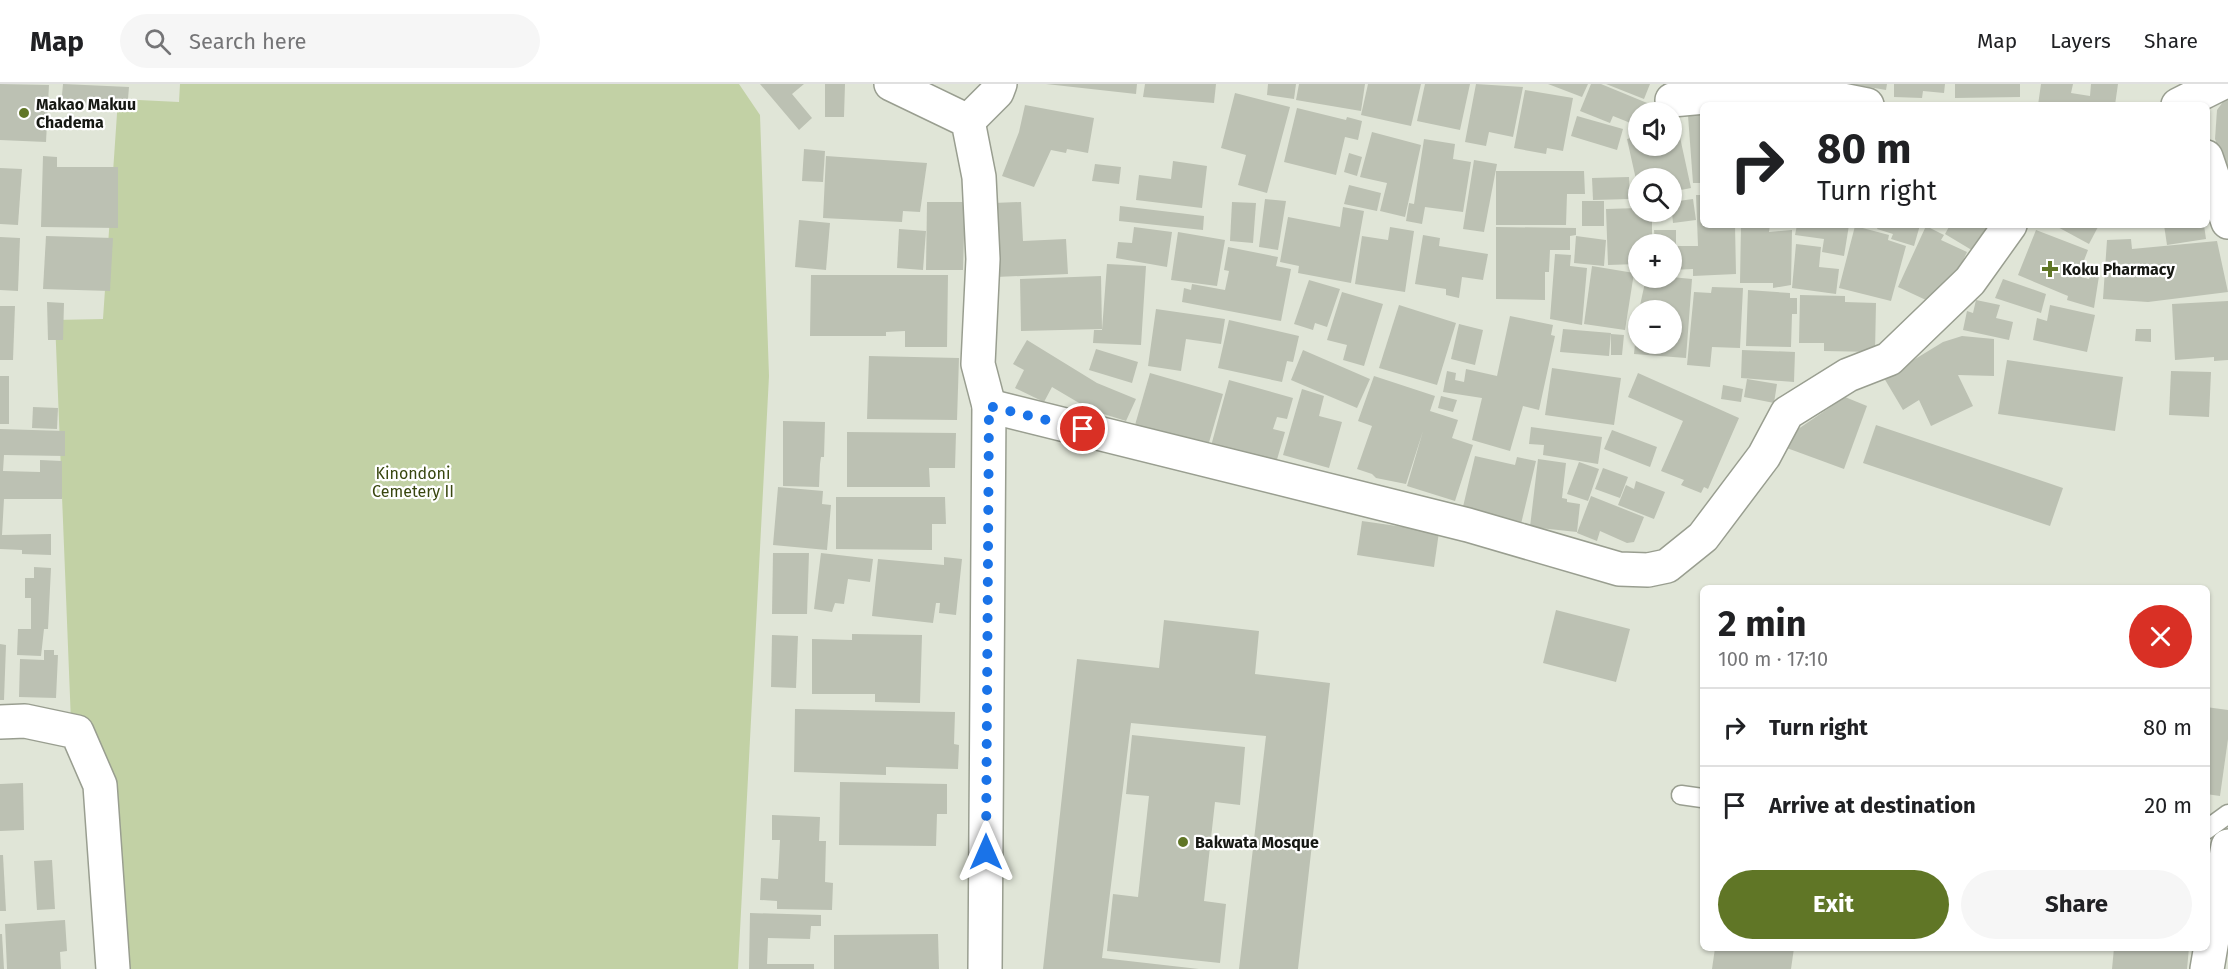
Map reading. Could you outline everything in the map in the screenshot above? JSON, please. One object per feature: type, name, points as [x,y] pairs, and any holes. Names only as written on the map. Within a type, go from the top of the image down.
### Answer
[{"type":"street","points":[[891,84],[968,121]]},
{"type":"street","points":[[968,121],[997,92],[1000,84]]},
{"type":"street","points":[[2188,102],[2220,84]]},
{"type":"street","points":[[1672,100],[1726,95],[1818,95],[1852,102]]},
{"type":"street","points":[[968,121],[979,177],[982,236],[978,364],[989,406],[985,969]]},
{"type":"street","points":[[2210,169],[2228,222]]},
{"type":"street","points":[[989,406],[1468,525],[1619,568],[1648,570],[1667,566],[1703,537],[1764,456],[1787,413],[1848,375],[1889,360],[1970,281],[2008,228]]},
{"type":"street","points":[[0,722],[26,721],[77,732],[100,785],[113,969]]},
{"type":"street","points":[[2208,969],[2228,846]]},
{"type":"lane","points":[[1681,795],[1700,798]]},
{"type":"lane","points":[[2210,827],[2228,814]]},
{"type":"green space","name":"Kinondoni Cemetery II","points":[[180,84],[739,84],[760,115],[769,376],[738,969],[119,969],[71,722],[55,320],[103,319],[118,99],[179,102]]},
{"type":"building","name":"Makao Makuu Chadema","points":[[0,84],[49,85],[46,142],[0,140]]},
{"type":"building","points":[[63,84],[129,87],[127,111],[61,106]]},
{"type":"building","points":[[760,84],[804,84],[792,94],[812,118],[799,130]]},
{"type":"building","points":[[825,84],[845,84],[844,117],[825,117]]},
{"type":"building","points":[[1046,84],[1137,84],[1136,94]]},
{"type":"building","points":[[1145,84],[1216,84],[1214,103],[1143,97]]},
{"type":"building","points":[[1268,84],[1296,84],[1294,99],[1267,95]]},
{"type":"building","points":[[1299,84],[1365,84],[1361,111],[1296,100]]},
{"type":"building","points":[[1368,84],[1421,84],[1411,126],[1361,115]]},
{"type":"building","points":[[1425,84],[1470,84],[1460,130],[1417,121]]},
{"type":"building","points":[[1476,84],[1523,87],[1513,137],[1489,132],[1486,146],[1465,142]]},
{"type":"building","points":[[1548,84],[1588,84],[1582,97]]},
{"type":"building","points":[[1591,84],[1601,84],[1645,102],[1628,102],[1628,122],[1613,116],[1610,123],[1580,111]]},
{"type":"building","points":[[1606,84],[1650,84],[1644,99]]},
{"type":"building","points":[[1851,84],[1887,84],[1886,90]]},
{"type":"building","points":[[1894,84],[1945,84],[1944,93],[1923,91],[1922,98],[1894,97]]},
{"type":"building","points":[[1955,84],[2020,84],[2020,97],[1955,98]]},
{"type":"building","points":[[2041,84],[2073,84],[2071,93],[2090,96],[2091,84],[2118,84],[2115,102],[2038,102]]},
{"type":"building","points":[[1525,90],[1573,98],[1563,151],[1547,148],[1546,154],[1514,148]]},
{"type":"building","points":[[1235,93],[1290,107],[1267,193],[1238,185],[1246,155],[1221,148]]},
{"type":"building","points":[[2228,95],[2228,175],[2215,139],[2217,110]]},
{"type":"building","points":[[1687,102],[1700,105],[1700,183],[1693,183]]},
{"type":"building","points":[[1025,105],[1094,118],[1088,153],[1067,149],[1066,153],[1051,150],[1034,187],[1002,176],[1019,132]]},
{"type":"building","points":[[1297,108],[1346,120],[1347,117],[1362,121],[1358,140],[1345,137],[1336,175],[1284,162]]},
{"type":"building","points":[[1577,116],[1623,129],[1617,150],[1571,136]]},
{"type":"building","points":[[1372,132],[1421,145],[1405,217],[1380,211],[1387,183],[1360,177]]},
{"type":"building","points":[[1424,139],[1455,144],[1453,159],[1471,162],[1463,212],[1425,207],[1422,224],[1406,221],[1409,203],[1414,204]]},
{"type":"building","points":[[1682,146],[1691,188],[1682,190],[1682,168],[1633,168],[1631,156],[1682,156]]},
{"type":"building","points":[[804,149],[825,151],[823,182],[802,181]]},
{"type":"building","points":[[1349,153],[1362,157],[1357,176],[1344,172]]},
{"type":"building","points":[[43,156],[57,157],[57,167],[118,167],[118,228],[41,227]]},
{"type":"building","points":[[826,156],[927,163],[920,212],[903,211],[902,222],[823,218]]},
{"type":"building","points":[[1474,160],[1497,164],[1484,232],[1463,229]]},
{"type":"building","points":[[1173,161],[1207,166],[1202,208],[1136,200],[1139,175],[1171,179]]},
{"type":"building","points":[[1095,164],[1121,167],[1119,184],[1092,181]]},
{"type":"building","name":"Makao Makuu Chadema","points":[[0,168],[22,169],[18,225],[0,224]]},
{"type":"building","points":[[1496,171],[1584,171],[1585,194],[1567,194],[1566,225],[1496,225]]},
{"type":"building","points":[[1628,177],[1628,199],[1593,200],[1592,178]]},
{"type":"building","points":[[1349,185],[1381,193],[1377,211],[1344,204]]},
{"type":"building","points":[[1696,195],[1700,195],[1700,228],[1735,228],[1736,274],[1693,276],[1693,269],[1682,270],[1682,246],[1698,246]]},
{"type":"building","points":[[1265,199],[1286,201],[1278,250],[1259,247]]},
{"type":"building","points":[[1693,199],[1696,220],[1682,222],[1682,200]]},
{"type":"building","points":[[1582,201],[1604,201],[1604,226],[1582,226]]},
{"type":"building","points":[[927,202],[965,202],[963,270],[926,270]]},
{"type":"building","points":[[1021,202],[1023,241],[1066,239],[1068,274],[996,277],[993,203]]},
{"type":"building","points":[[1232,202],[1256,203],[1253,243],[1230,241]]},
{"type":"building","points":[[1120,206],[1204,216],[1203,230],[1119,221]]},
{"type":"building","points":[[1343,207],[1364,211],[1351,283],[1298,273],[1299,266],[1280,262],[1288,217],[1340,227]]},
{"type":"building","points":[[1628,208],[1628,222],[1652,222],[1652,234],[1628,234],[1628,264],[1608,265],[1606,209]]},
{"type":"building","points":[[799,220],[830,223],[826,270],[795,267]]},
{"type":"building","points":[[1134,227],[1172,232],[1167,267],[1116,258],[1118,242],[1132,243]]},
{"type":"building","points":[[1390,227],[1414,231],[1405,292],[1355,284],[1362,236],[1388,240]]},
{"type":"building","points":[[1496,227],[1576,228],[1576,235],[1570,236],[1570,250],[1550,250],[1549,272],[1545,272],[1545,300],[1496,299]]},
{"type":"building","points":[[1741,228],[1770,228],[1769,232],[1792,230],[1791,285],[1773,288],[1773,283],[1740,283]]},
{"type":"building","points":[[1796,228],[1849,228],[1844,256],[1822,252],[1824,239],[1795,235]]},
{"type":"building","points":[[1854,228],[1889,235],[1888,240],[1906,246],[1891,301],[1839,288]]},
{"type":"building","points":[[1919,228],[1914,246],[1891,239],[1893,234],[1877,229]]},
{"type":"building","points":[[1925,228],[1944,235],[1941,240],[1967,252],[1941,307],[1898,287]]},
{"type":"building","points":[[1948,228],[1987,228],[1999,235],[1985,258],[1945,234]]},
{"type":"building","points":[[2060,228],[2097,228],[2089,244]]},
{"type":"building","points":[[2164,228],[2204,228],[2206,239],[2167,245]]},
{"type":"building","points":[[899,229],[926,231],[923,270],[897,268]]},
{"type":"building","points":[[1654,230],[1676,230],[1676,234],[1654,234]]},
{"type":"building","points":[[2036,230],[2088,250],[2078,276],[2089,279],[2090,274],[2099,276],[2094,308],[2067,300],[2068,296],[2018,275]]},
{"type":"building","points":[[1178,232],[1225,240],[1217,286],[1171,280]]},
{"type":"building","points":[[1423,235],[1440,238],[1439,246],[1488,254],[1483,280],[1462,277],[1459,298],[1446,295],[1446,289],[1415,284]]},
{"type":"building","points":[[46,236],[113,238],[110,291],[43,289]]},
{"type":"building","points":[[1576,236],[1606,240],[1604,266],[1574,263]]},
{"type":"building","points":[[0,237],[20,238],[18,291],[0,290]]},
{"type":"building","points":[[2131,239],[2132,249],[2217,241],[2228,292],[2148,302],[2103,299],[2107,240]]},
{"type":"building","points":[[1796,244],[1821,247],[1819,267],[1839,269],[1836,294],[1792,288]]},
{"type":"building","points":[[1228,247],[1278,257],[1276,266],[1291,269],[1281,321],[1182,302],[1184,288],[1191,290],[1192,284],[1225,290],[1229,271],[1224,270]]},
{"type":"building","points":[[1555,254],[1571,255],[1570,266],[1587,268],[1582,325],[1550,319]]},
{"type":"building","points":[[1107,264],[1146,266],[1141,345],[1093,343],[1094,330],[1102,330]]},
{"type":"building","points":[[1592,266],[1628,272],[1628,288],[1632,288],[1625,330],[1584,324]]},
{"type":"building","points":[[811,275],[948,275],[947,347],[905,347],[905,331],[886,332],[886,336],[810,336]]},
{"type":"building","points":[[1101,276],[1102,329],[1021,331],[1020,279]]},
{"type":"building","points":[[1682,278],[1692,279],[1686,358],[1634,354],[1682,354],[1682,300],[1641,300],[1644,288],[1682,288]]},
{"type":"building","points":[[2003,279],[2046,294],[2041,313],[1995,298]]},
{"type":"building","points":[[1309,280],[1340,289],[1327,327],[1315,323],[1313,330],[1294,324]]},
{"type":"building","points":[[1712,287],[1743,288],[1740,348],[1712,347],[1710,367],[1687,365],[1694,292],[1711,293]]},
{"type":"building","points":[[1748,290],[1790,293],[1790,298],[1797,298],[1797,314],[1792,314],[1791,347],[1746,346]]},
{"type":"building","points":[[1342,292],[1383,304],[1364,366],[1343,360],[1347,345],[1327,340]]},
{"type":"building","points":[[1800,295],[1845,296],[1845,302],[1876,303],[1875,352],[1824,351],[1824,343],[1799,343]]},
{"type":"building","points":[[1976,300],[2000,305],[1996,318],[2013,322],[2009,340],[1963,330],[1967,311],[1973,313]]},
{"type":"building","points":[[2228,301],[2228,360],[2214,361],[2214,357],[2175,360],[2172,304]]},
{"type":"building","points":[[47,302],[64,303],[63,340],[48,340]]},
{"type":"building","points":[[1399,305],[1456,323],[1437,385],[1379,368]]},
{"type":"building","points":[[2050,305],[2095,315],[2087,352],[2033,340],[2037,318],[2047,321]]},
{"type":"building","points":[[0,306],[15,306],[13,360],[0,360]]},
{"type":"building","points":[[1156,309],[1225,319],[1221,344],[1186,339],[1181,371],[1148,366]]},
{"type":"building","points":[[1510,316],[1553,325],[1551,335],[1555,336],[1539,410],[1523,406],[1510,451],[1472,440],[1482,398],[1443,392],[1447,371],[1456,373],[1455,380],[1464,382],[1466,369],[1497,376]]},
{"type":"building","points":[[1229,320],[1299,336],[1293,362],[1287,361],[1282,382],[1218,368]]},
{"type":"building","points":[[1459,324],[1483,330],[1475,365],[1451,359]]},
{"type":"building","points":[[1563,329],[1611,333],[1609,356],[1560,352]]},
{"type":"building","points":[[2136,329],[2151,329],[2151,342],[2135,341]]},
{"type":"building","points":[[1611,334],[1624,335],[1622,355],[1611,355]]},
{"type":"building","points":[[1962,336],[1994,339],[1994,376],[1958,375],[1973,406],[1931,426],[1919,400],[1903,410],[1884,378],[1943,342]]},
{"type":"building","points":[[1027,340],[1097,383],[1136,399],[1126,421],[1091,410],[1052,387],[1044,402],[1015,388],[1024,370],[1013,364]]},
{"type":"building","points":[[1096,349],[1138,362],[1132,383],[1089,370]]},
{"type":"building","points":[[1303,350],[1370,379],[1357,408],[1291,380]]},
{"type":"building","points":[[1742,350],[1795,352],[1794,382],[1741,378]]},
{"type":"building","points":[[869,356],[959,358],[957,420],[867,419]]},
{"type":"building","points":[[2007,360],[2123,377],[2115,431],[1998,414]]},
{"type":"building","points":[[1552,368],[1621,378],[1614,425],[1545,415]]},
{"type":"building","points":[[2171,371],[2211,372],[2209,417],[2169,415]]},
{"type":"building","points":[[1150,373],[1223,394],[1208,446],[1135,425]]},
{"type":"building","points":[[1638,373],[1739,418],[1708,489],[1704,487],[1701,493],[1681,485],[1684,480],[1661,471],[1683,421],[1628,397]]},
{"type":"building","points":[[0,376],[9,376],[9,424],[0,424]]},
{"type":"building","points":[[1374,376],[1435,396],[1430,411],[1458,420],[1452,438],[1473,445],[1455,501],[1407,486],[1423,431],[1406,484],[1376,478],[1372,474],[1357,469],[1372,426],[1358,421]]},
{"type":"building","points":[[1747,379],[1777,384],[1774,403],[1744,397]]},
{"type":"building","points":[[1229,380],[1293,398],[1287,419],[1277,417],[1273,429],[1285,432],[1276,463],[1211,446]]},
{"type":"building","points":[[1723,385],[1743,389],[1741,402],[1721,399]]},
{"type":"building","points":[[1302,389],[1324,396],[1319,416],[1342,422],[1329,468],[1283,455]]},
{"type":"building","points":[[1441,396],[1457,400],[1453,412],[1438,408]]},
{"type":"building","points":[[1845,397],[1867,406],[1844,469],[1776,444]]},
{"type":"building","points":[[33,407],[58,408],[57,429],[32,428]]},
{"type":"building","points":[[783,421],[825,422],[824,457],[821,457],[819,487],[783,486]]},
{"type":"building","points":[[1876,425],[2063,488],[2050,526],[1863,463]]},
{"type":"building","points":[[1531,427],[1602,437],[1598,464],[1543,455],[1544,445],[1529,444]]},
{"type":"building","points":[[0,429],[65,431],[65,456],[4,455],[3,471],[40,472],[40,460],[62,461],[62,499],[4,499],[2,535],[51,534],[51,555],[22,554],[22,550],[0,549]]},
{"type":"building","points":[[1612,430],[1657,447],[1650,467],[1604,449]]},
{"type":"building","points":[[847,432],[956,433],[955,468],[929,468],[930,487],[847,487]]},
{"type":"building","points":[[1475,456],[1515,465],[1517,457],[1536,461],[1521,524],[1462,511]]},
{"type":"building","points":[[1538,459],[1566,463],[1562,498],[1567,499],[1567,502],[1580,504],[1577,532],[1530,527]]},
{"type":"building","points":[[1579,462],[1599,469],[1588,501],[1567,494]]},
{"type":"building","points":[[1603,468],[1628,477],[1620,498],[1595,489]]},
{"type":"building","points":[[1636,481],[1665,492],[1654,519],[1618,505],[1626,485],[1634,489]]},
{"type":"building","points":[[778,487],[823,491],[822,504],[831,505],[827,550],[773,545]]},
{"type":"building","points":[[1591,496],[1644,517],[1634,542],[1627,543],[1600,531],[1597,541],[1577,533]]},
{"type":"building","points":[[836,497],[945,497],[946,524],[932,524],[932,550],[836,549]]},
{"type":"building","points":[[1362,521],[1439,532],[1434,567],[1357,555]]},
{"type":"building","points":[[773,553],[809,553],[807,614],[772,614]]},
{"type":"building","points":[[821,553],[873,559],[870,582],[848,579],[844,604],[835,603],[832,612],[814,609]]},
{"type":"building","points":[[944,557],[962,559],[956,615],[939,613],[940,603],[936,603],[933,623],[872,616],[878,559],[944,565]]},
{"type":"building","points":[[34,567],[51,568],[48,629],[44,629],[41,656],[17,655],[18,629],[31,629],[31,598],[25,598],[25,578],[34,578]]},
{"type":"building","points":[[1556,610],[1630,629],[1616,682],[1543,663]]},
{"type":"building","points":[[1164,620],[1259,631],[1255,674],[1330,683],[1298,969],[1239,969],[1266,736],[1131,723],[1102,958],[1199,969],[1043,969],[1077,659],[1159,668]]},
{"type":"building","points":[[852,634],[922,635],[920,703],[875,702],[875,694],[812,694],[812,639],[852,640]]},
{"type":"building","points":[[772,635],[798,636],[796,688],[771,687]]},
{"type":"building","points":[[0,644],[6,645],[4,700],[0,700]]},
{"type":"building","points":[[44,650],[54,650],[54,655],[58,655],[56,698],[19,697],[20,659],[44,660]]},
{"type":"building","points":[[2210,708],[2228,710],[2228,739],[2220,796],[2210,795]]},
{"type":"building","points":[[795,709],[955,712],[954,744],[959,745],[958,769],[886,767],[886,775],[794,772]]},
{"type":"building","points":[[1132,735],[1245,747],[1240,805],[1215,802],[1204,901],[1226,904],[1220,963],[1107,951],[1113,894],[1138,897],[1149,796],[1126,794]]},
{"type":"building","points":[[840,782],[947,784],[947,814],[937,814],[936,846],[839,845]]},
{"type":"building","points":[[23,783],[24,830],[0,831],[0,784]]},
{"type":"building","points":[[772,815],[820,817],[819,841],[826,841],[825,882],[833,883],[832,910],[777,909],[777,901],[760,900],[761,878],[778,879],[780,840],[772,840]]},
{"type":"building","points":[[0,855],[3,855],[6,911],[0,911]]},
{"type":"building","points":[[52,860],[55,909],[37,910],[34,861]]},
{"type":"building","points":[[750,913],[821,915],[821,926],[811,926],[810,939],[768,938],[767,964],[814,964],[814,969],[749,969]]},
{"type":"building","points":[[65,920],[67,951],[60,952],[61,969],[7,969],[5,924]]},
{"type":"building","points":[[0,934],[2,934],[4,969],[0,969]]},
{"type":"building","points":[[938,934],[939,969],[834,969],[834,935]]},
{"type":"building","points":[[1715,951],[1794,951],[1791,969],[1712,969]]},
{"type":"building","points":[[2114,951],[2189,951],[2187,969],[2112,969]]},
{"type":"place","name":"Makao Makuu Chadema","points":[[24,113]]},
{"type":"place","name":"Koku Pharmacy","points":[[2050,269]]},
{"type":"place","name":"Bakwata Mosque","points":[[1183,842]]},
{"type":"route","points":[[986,852],[989,406],[1083,429]]}]
